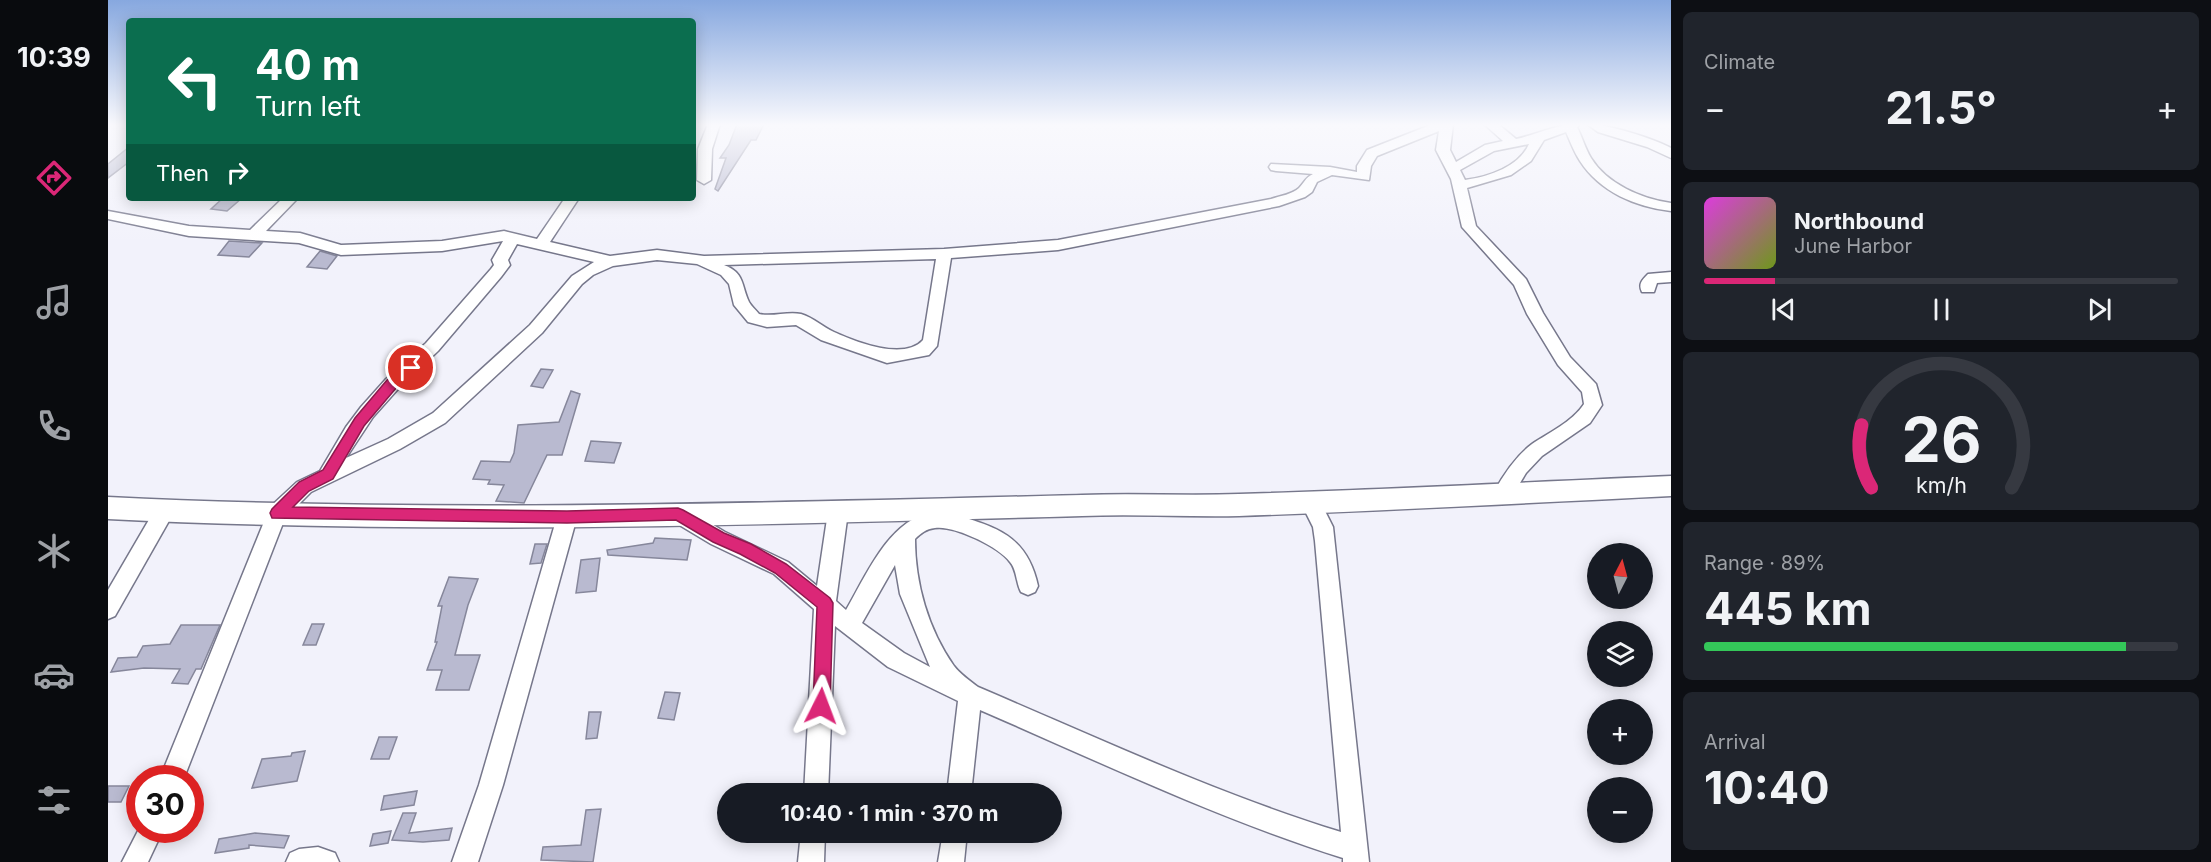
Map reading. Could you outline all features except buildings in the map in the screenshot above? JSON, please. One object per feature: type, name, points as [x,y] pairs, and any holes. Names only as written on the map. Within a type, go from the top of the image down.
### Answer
[{"type":"street","points":[[704,180],[705,164]]},
{"type":"street","points":[[1276,167],[1330,171],[1364,177],[1365,164]]},
{"type":"street","points":[[1450,164],[1459,185],[1469,227],[1518,278],[1535,314],[1564,361],[1590,389],[1592,396],[1593,405],[1584,418],[1536,451],[1519,468],[1504,492]]},
{"type":"street","points":[[1453,169],[1461,164]]},
{"type":"street","points":[[1459,185],[1492,180],[1517,164]]},
{"type":"street","points":[[1589,164],[1610,183],[1643,201],[1671,207]]},
{"type":"street","points":[[177,765],[277,513],[304,487],[394,444],[439,418],[536,329],[577,280],[588,271],[610,261],[657,255],[700,260],[944,254],[1058,244],[1220,216],[1274,203],[1300,194],[1307,189],[1311,180],[1330,171]]},
{"type":"street","points":[[255,234],[288,201]]},
{"type":"street","points":[[541,244],[570,201]]},
{"type":"street","points":[[108,215],[189,231],[300,238],[341,249],[442,246],[466,244],[498,236],[513,237],[610,261]]},
{"type":"street","points":[[328,474],[352,432],[367,412],[392,384],[439,339],[502,265],[500,260],[513,237]]},
{"type":"street","points":[[700,260],[716,266],[736,282],[742,305],[754,318],[767,321],[798,319],[812,325],[827,336],[890,357],[923,351],[931,342],[944,254]]},
{"type":"street","points":[[1648,288],[1648,283],[1653,278],[1671,277]]},
{"type":"street","points":[[108,508],[164,512],[567,517],[838,512],[938,515],[1671,486]]},
{"type":"street","points":[[678,514],[718,538],[781,568],[849,625],[896,660],[970,695],[1355,856],[1323,527],[1310,501]]},
{"type":"street","points":[[108,609],[164,512]]},
{"type":"street","points":[[817,783],[825,603],[838,512]]},
{"type":"street","points":[[849,625],[884,566],[905,537],[922,523],[938,515]]},
{"type":"street","points":[[938,515],[1008,547],[1021,561],[1028,586]]},
{"type":"street","points":[[465,862],[495,774],[567,517]]},
{"type":"street","points":[[905,537],[905,569],[910,594],[946,675],[970,695]]},
{"type":"street","points":[[960,783],[970,695]]},
{"type":"street","points":[[135,862],[144,843]]},
{"type":"street","points":[[811,862],[812,843]]},
{"type":"street","points":[[951,862],[954,843]]},
{"type":"street","points":[[298,862],[318,860],[326,862]]},
{"type":"route","points":[[411,368],[392,384],[359,422],[328,474],[292,496],[277,513],[567,517],[678,514],[718,538],[781,568],[825,603],[821,706]]}]
